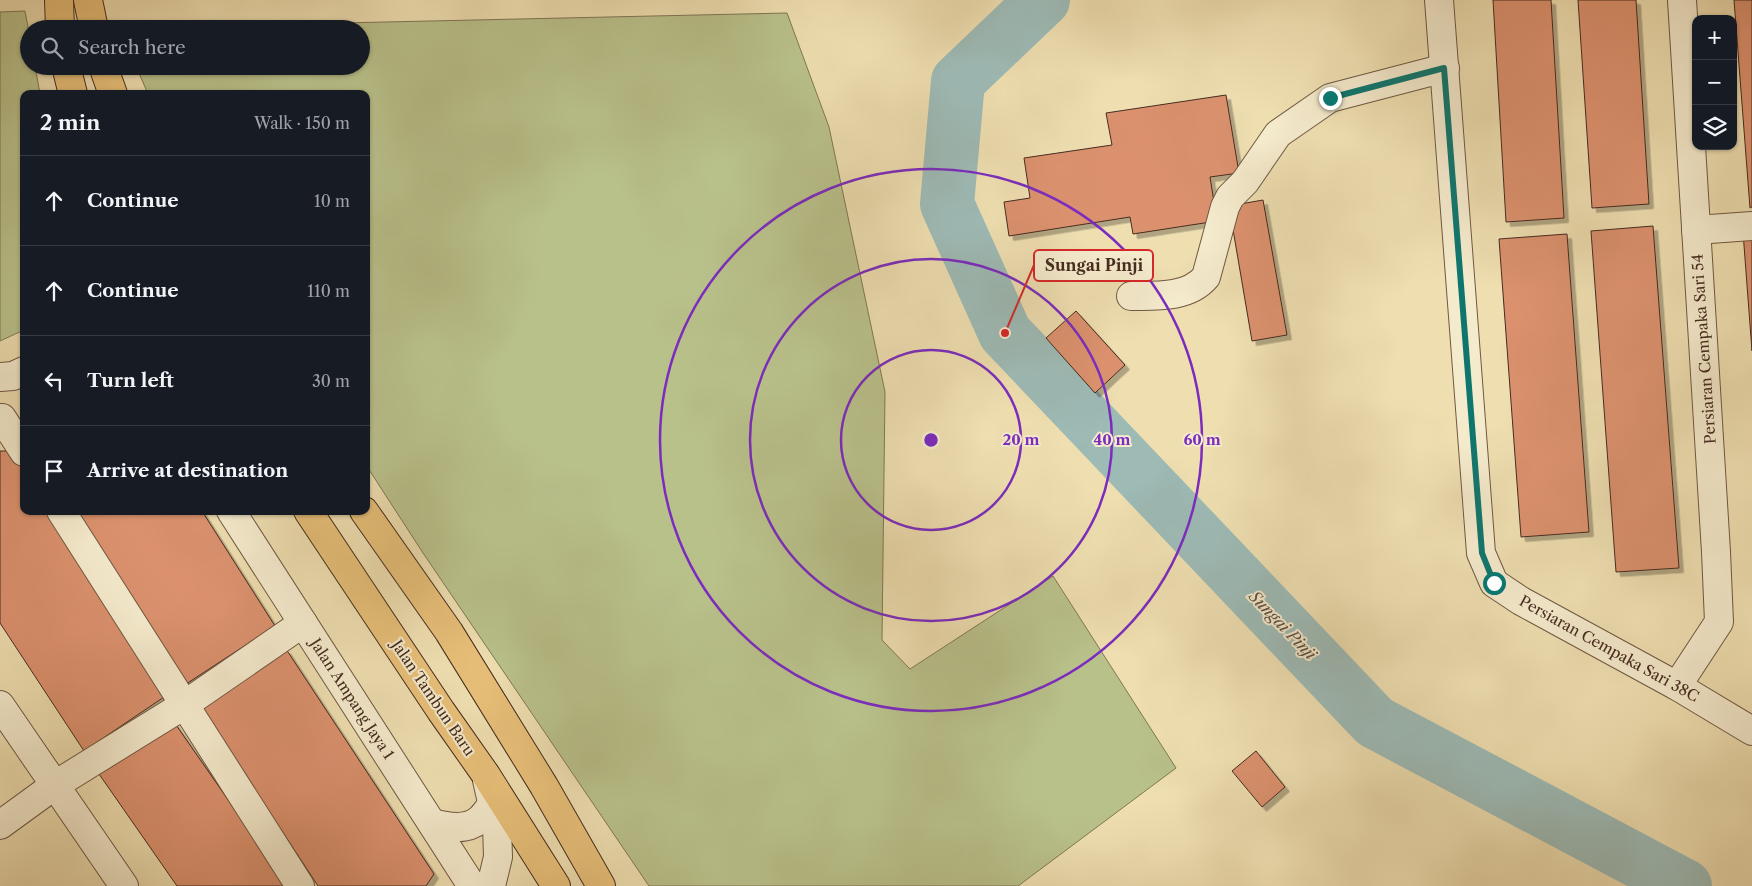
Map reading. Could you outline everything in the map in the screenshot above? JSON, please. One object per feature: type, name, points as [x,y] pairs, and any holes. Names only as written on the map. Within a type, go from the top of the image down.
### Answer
[{"type":"main road","points":[[59,0],[60,20]]},
{"type":"main road","points":[[88,0],[92,20]]},
{"type":"main road","points":[[68,75],[72,90]]},
{"type":"main road","points":[[102,75],[102,90]]},
{"type":"main road","points":[[106,75],[111,90]]},
{"type":"main road","name":"Jalan Tambun Baru","points":[[311,515],[441,711],[486,775],[556,886]]},
{"type":"main road","points":[[367,515],[448,632],[544,786],[601,886]]},
{"type":"street","name":"Persiaran Cempaka Sari 38C","points":[[1439,0],[1482,553],[1494,583],[1521,602],[1677,686],[1752,731]]},
{"type":"street","name":"Persiaran Cempaka Sari 54","points":[[1677,686],[1719,622],[1682,0]]},
{"type":"street","points":[[1132,296],[1170,296],[1199,285],[1203,281],[1206,277],[1230,197],[1244,182],[1278,134],[1330,98],[1444,68]]},
{"type":"street","points":[[1696,230],[1752,226]]},
{"type":"street","points":[[0,377],[13,376],[20,373]]},
{"type":"street","points":[[8,417],[20,443]]},
{"type":"street","points":[[64,515],[300,886]]},
{"type":"street","name":"Jalan Ampang Jaya 1","points":[[234,515],[472,886]]},
{"type":"street","points":[[0,825],[55,785],[184,705],[302,623]]},
{"type":"street","points":[[0,705],[124,886]]},
{"type":"street","points":[[486,775],[497,825],[498,857],[491,886]]},
{"type":"street","points":[[432,823],[447,827],[463,827],[479,821],[493,804]]},
{"type":"green space","points":[[25,11],[27,20],[20,20],[20,75],[37,75],[39,90],[20,90],[20,332],[0,341],[0,12]]},
{"type":"green space","points":[[787,13],[829,127],[885,392],[882,640],[910,669],[1053,576],[1176,768],[1018,886],[649,886],[423,553],[370,471],[370,90],[146,90],[140,75],[370,75],[370,22]]},
{"type":"building","points":[[1493,0],[1551,0],[1564,218],[1506,222]]},
{"type":"building","points":[[1578,0],[1636,0],[1649,204],[1592,208]]},
{"type":"building","points":[[1734,0],[1752,0],[1752,207],[1750,208],[1737,39],[1737,15],[1735,15]]},
{"type":"building","points":[[1226,95],[1239,173],[1210,177],[1217,221],[1133,234],[1130,217],[1009,236],[1004,202],[1030,198],[1024,158],[1112,145],[1106,113]]},
{"type":"building","points":[[1263,200],[1287,335],[1252,341],[1229,206]]},
{"type":"building","points":[[1653,226],[1679,568],[1616,572],[1591,231]]},
{"type":"building","points":[[1752,231],[1752,351],[1743,232]]},
{"type":"building","points":[[1567,234],[1589,532],[1521,537],[1499,239]]},
{"type":"building","points":[[1076,311],[1125,365],[1095,393],[1046,338]]},
{"type":"building","points":[[0,451],[10,451],[20,466],[20,515],[53,515],[170,693],[84,751],[0,623]]},
{"type":"building","points":[[74,515],[205,515],[275,626],[183,686]]},
{"type":"building","points":[[286,649],[434,874],[426,886],[318,886],[200,706]]},
{"type":"building","points":[[174,722],[288,886],[177,886],[99,774]]},
{"type":"building","points":[[1256,751],[1285,787],[1262,807],[1232,771]]},
{"type":"waterway","name":"Sungai Pinji","points":[[1043,0],[958,81],[947,204],[1005,333],[1375,722],[1685,886]]},
{"type":"place","name":"Sungai Pinji","points":[[1005,333]]},
{"type":"route","points":[[1330,98],[1444,68],[1482,553],[1494,583]]}]
